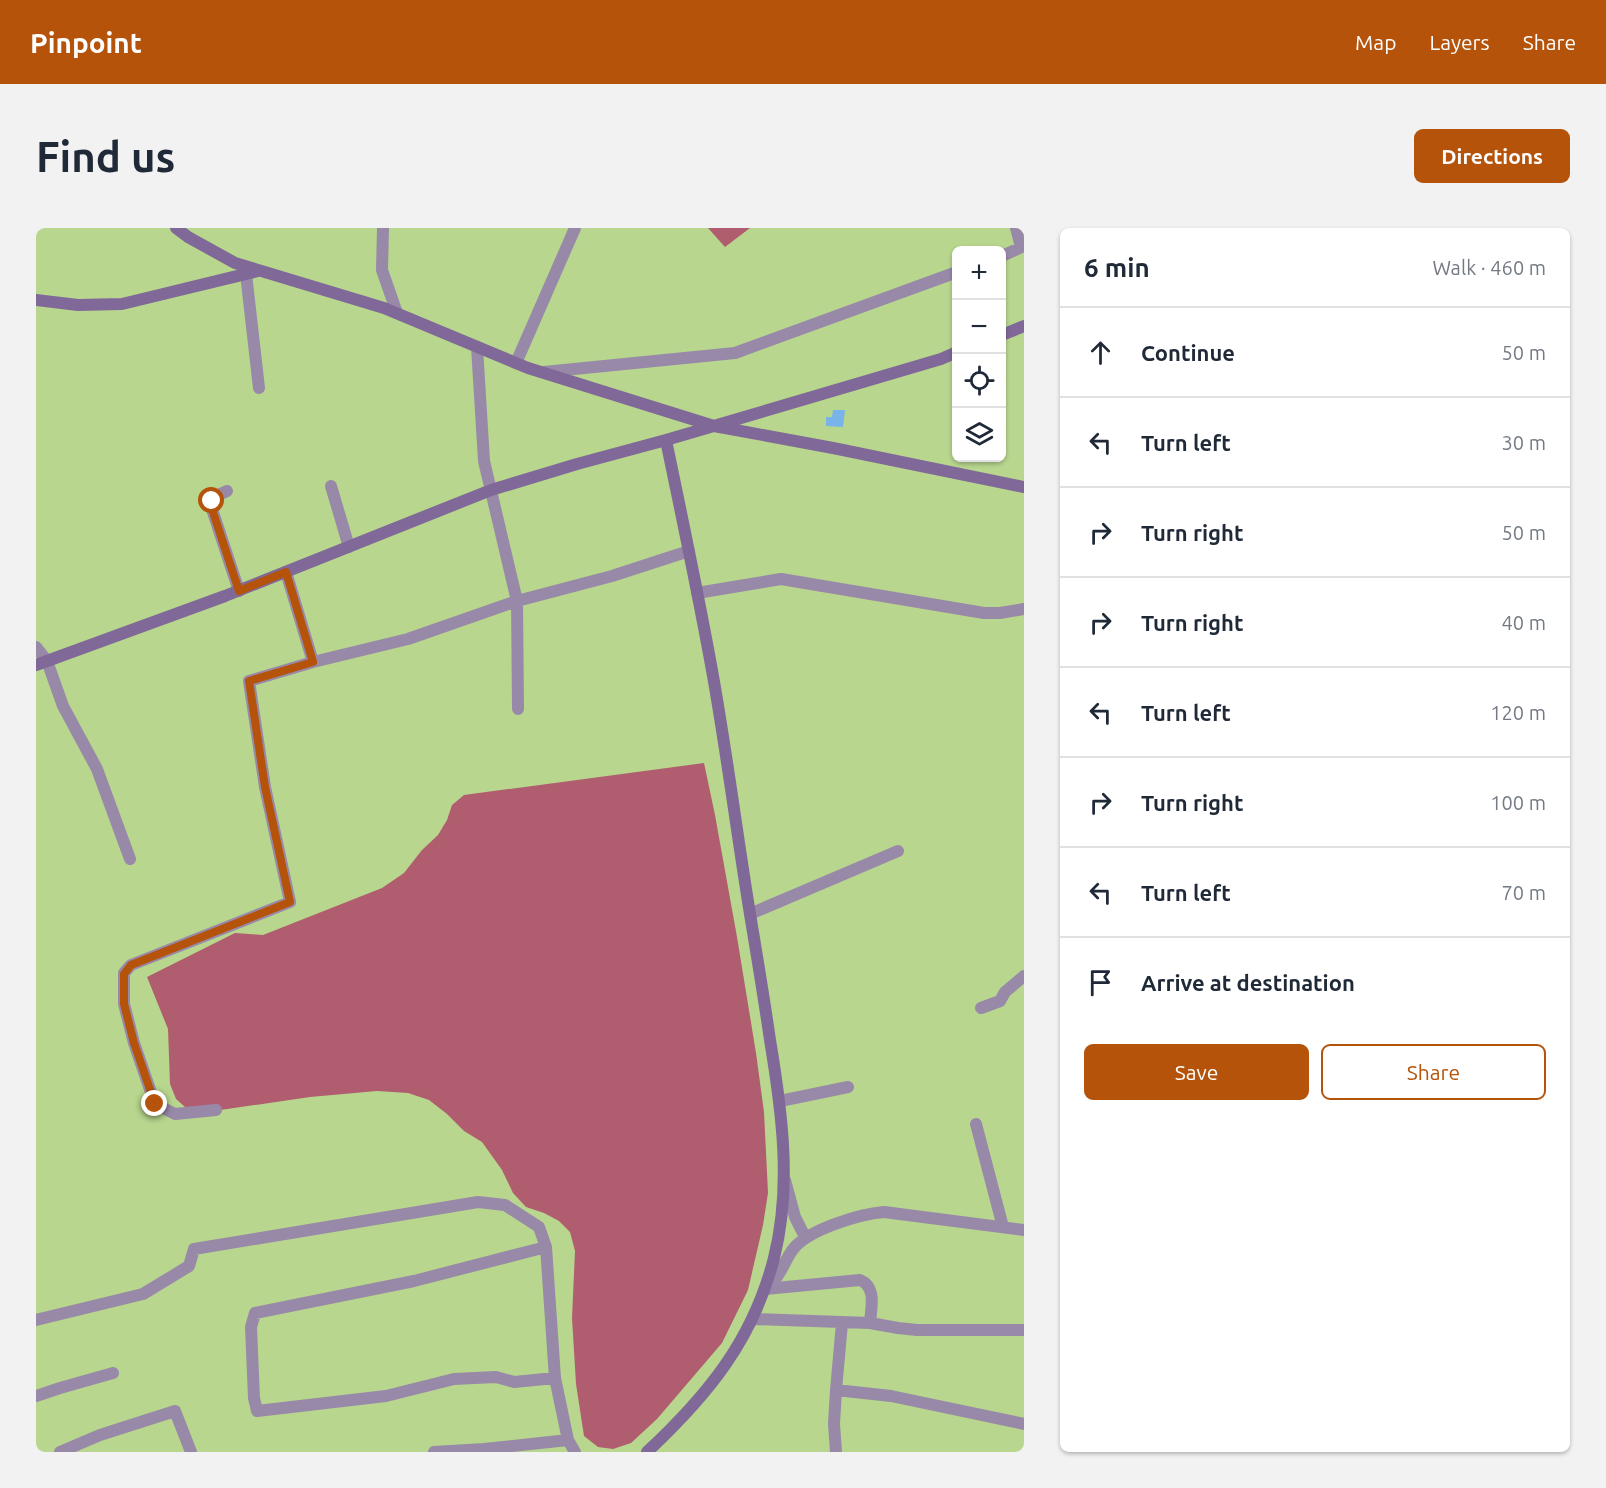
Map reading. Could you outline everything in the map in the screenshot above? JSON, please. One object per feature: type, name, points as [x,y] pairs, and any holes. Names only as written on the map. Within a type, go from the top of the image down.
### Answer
[{"type":"street","points":[[176,228],[235,263],[384,308],[542,373],[714,426],[1024,486]]},
{"type":"street","points":[[383,228],[382,270],[397,313]]},
{"type":"street","points":[[516,363],[574,228]]},
{"type":"street","points":[[1006,254],[1023,246],[1016,228]]},
{"type":"street","points":[[36,300],[78,305],[122,304],[260,271]]},
{"type":"street","points":[[246,274],[259,388]]},
{"type":"street","points":[[542,373],[735,353],[952,275]]},
{"type":"street","points":[[1006,333],[1024,326]]},
{"type":"street","points":[[477,347],[484,461],[517,601],[518,709]]},
{"type":"street","points":[[42,663],[239,591],[491,490],[952,354]]},
{"type":"street","points":[[647,1452],[699,1400],[729,1362],[765,1289],[780,1231],[783,1206],[780,1101],[713,677],[666,440]]},
{"type":"street","points":[[331,486],[349,547]]},
{"type":"street","points":[[227,491],[213,497],[212,509],[239,591]]},
{"type":"street","points":[[216,1110],[175,1114],[155,1104],[134,1043],[124,1004],[124,974],[131,965],[290,902],[265,787],[249,681],[313,662],[408,639],[517,601],[612,576],[688,552]]},
{"type":"street","points":[[286,572],[313,662]]},
{"type":"street","points":[[697,593],[781,579],[984,613],[1024,609]]},
{"type":"street","points":[[36,647],[63,706],[97,769],[130,859]]},
{"type":"street","points":[[750,914],[898,851]]},
{"type":"street","points":[[981,1008],[1000,1001],[1005,992],[1024,976]]},
{"type":"street","points":[[780,1101],[848,1087]]},
{"type":"street","points":[[976,1124],[1003,1227]]},
{"type":"street","points":[[783,1176],[795,1217],[805,1237]]},
{"type":"street","points":[[36,1320],[143,1294],[189,1266],[194,1249],[478,1202],[505,1205],[539,1227],[546,1247],[555,1378],[568,1440],[574,1452]]},
{"type":"street","points":[[765,1289],[776,1278],[793,1249],[805,1237],[824,1228],[872,1213],[884,1212],[1024,1230]]},
{"type":"street","points":[[546,1247],[414,1281],[255,1313],[251,1327],[254,1398],[257,1411],[386,1396],[454,1379],[496,1377],[514,1382],[555,1378]]},
{"type":"street","points":[[765,1289],[860,1280],[866,1282],[870,1287],[872,1296],[870,1323]]},
{"type":"street","points":[[752,1319],[870,1323],[917,1330],[1024,1330]]},
{"type":"street","points":[[836,1452],[834,1424],[842,1323]]},
{"type":"street","points":[[36,1396],[113,1373]]},
{"type":"street","points":[[836,1390],[891,1396],[1024,1424]]},
{"type":"street","points":[[60,1452],[100,1435],[175,1411],[191,1452]]},
{"type":"street","points":[[434,1452],[568,1440]]},
{"type":"shaded area","points":[[708,228],[750,228],[725,247]]},
{"type":"shaded area","points":[[704,763],[756,1053],[764,1112],[768,1193],[748,1290],[722,1343],[657,1419],[631,1443],[613,1449],[598,1447],[584,1436],[576,1384],[572,1318],[575,1251],[570,1232],[559,1221],[526,1207],[513,1193],[502,1170],[482,1142],[464,1131],[429,1100],[408,1093],[377,1091],[310,1097],[193,1114],[176,1099],[170,1084],[168,1029],[147,977],[235,933],[263,935],[382,888],[404,873],[422,850],[438,835],[447,820],[452,805],[464,795]]},
{"type":"building","points":[[833,410],[845,410],[843,427],[826,426],[826,417],[832,417]]},
{"type":"route","points":[[155,1104],[134,1043],[124,1004],[124,974],[131,965],[290,902],[265,787],[249,681],[313,662],[286,572],[239,591],[212,509],[212,501]]}]
